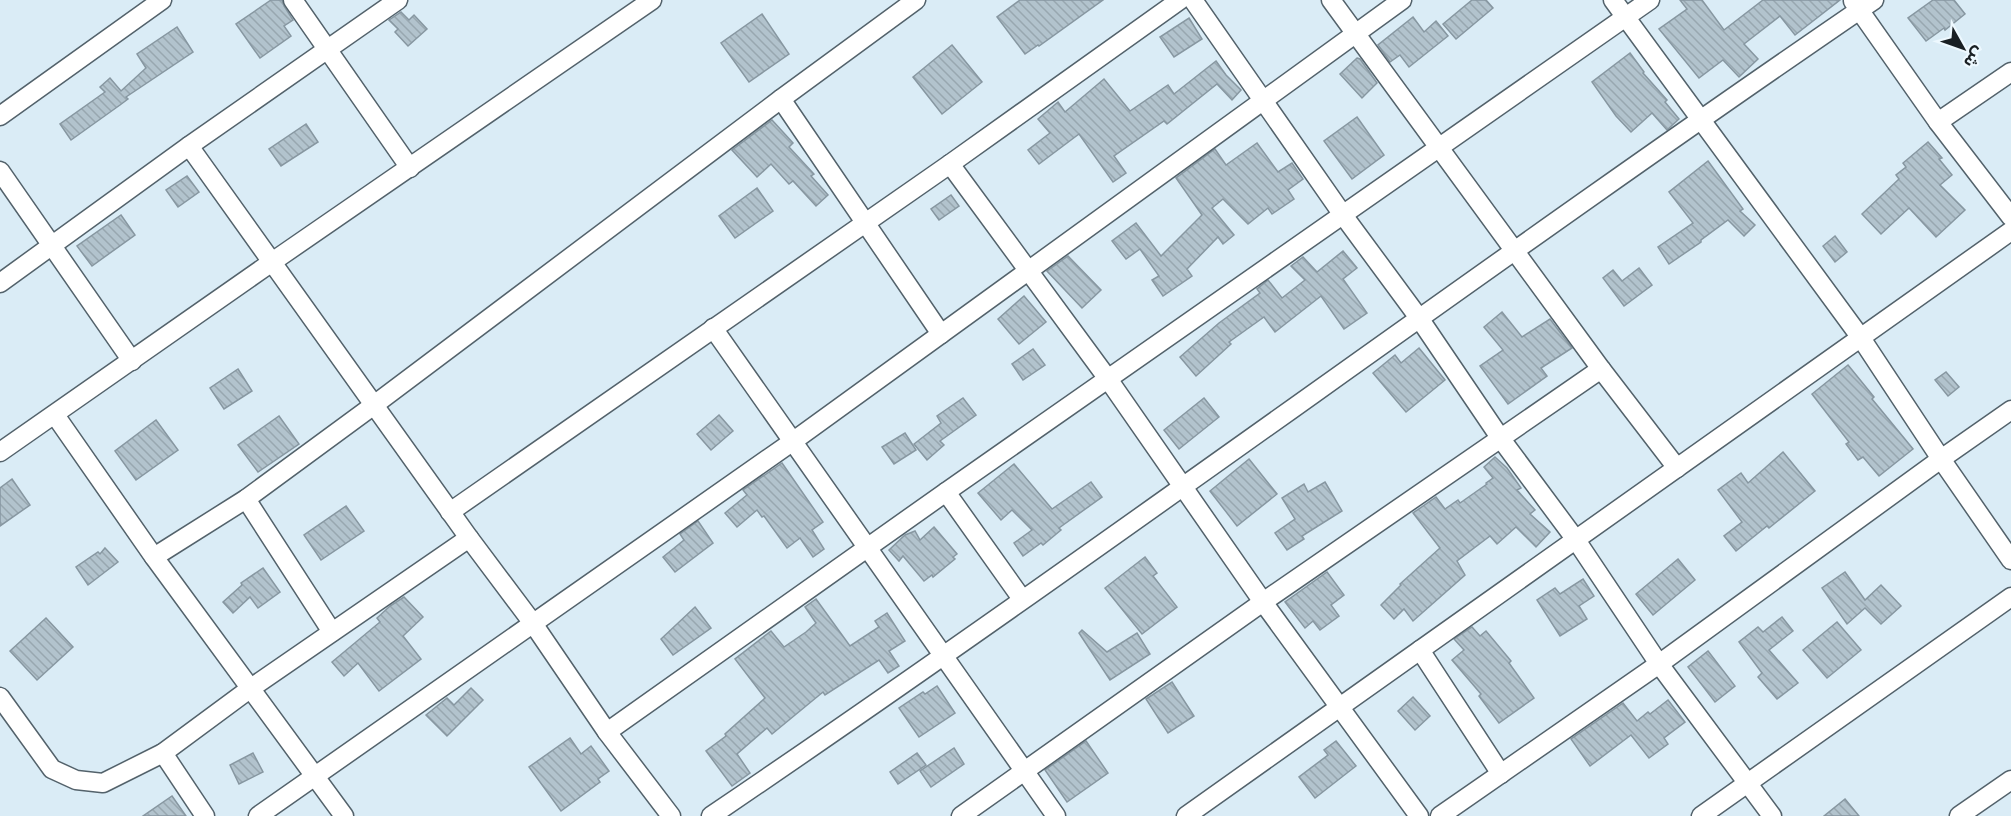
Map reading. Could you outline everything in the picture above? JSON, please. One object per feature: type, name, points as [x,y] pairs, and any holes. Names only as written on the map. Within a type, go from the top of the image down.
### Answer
[{"type":"street","points":[[0,116],[162,0]]},
{"type":"street","points":[[293,0],[410,168]]},
{"type":"street","points":[[0,283],[189,146],[398,0]]},
{"type":"street","points":[[0,452],[652,0]]},
{"type":"street","points":[[154,557],[246,499],[916,0]]},
{"type":"street","points":[[450,512],[950,164],[1180,0]]},
{"type":"street","points":[[1193,0],[1343,215],[1419,318],[1501,439],[1576,540],[1659,664],[1772,816]]},
{"type":"street","points":[[1331,0],[1601,369],[1677,468]]},
{"type":"street","points":[[258,816],[792,442],[1402,0]]},
{"type":"street","points":[[1613,0],[1861,338],[2011,560]]},
{"type":"street","points":[[607,732],[1650,0]]},
{"type":"street","points":[[711,816],[861,714],[1862,3],[1938,122],[2011,217]]},
{"type":"street","points":[[1938,122],[2011,72]]},
{"type":"street","points":[[781,99],[941,334]]},
{"type":"street","points":[[189,146],[450,512],[532,622],[607,732],[671,816]]},
{"type":"street","points":[[950,164],[1108,379],[1263,602],[1419,816]]},
{"type":"street","points":[[0,171],[132,361]]},
{"type":"street","points":[[1186,816],[2011,231]]},
{"type":"street","points":[[713,328],[1056,816]]},
{"type":"street","points":[[961,816],[1263,602],[1601,369]]},
{"type":"street","points":[[1440,816],[1659,664],[2011,410]]},
{"type":"street","points":[[55,415],[154,557],[344,816]]},
{"type":"street","points":[[946,492],[1022,599]]},
{"type":"street","points":[[246,499],[332,632]]},
{"type":"street","points":[[0,697],[52,770],[76,780],[103,783],[163,753],[251,688],[469,538]]},
{"type":"street","points":[[1701,816],[2011,597]]},
{"type":"street","points":[[1420,650],[1501,774]]},
{"type":"street","points":[[163,753],[205,816]]},
{"type":"street","points":[[1959,816],[2011,780]]},
{"type":"building","points":[[271,0],[282,0],[293,20],[284,26],[291,36],[260,58],[236,24]]},
{"type":"building","points":[[1020,0],[1103,0],[1025,54],[997,17]]},
{"type":"building","points":[[1472,0],[1486,0],[1493,8],[1456,39],[1443,24]]},
{"type":"building","points":[[1680,0],[1702,0],[1724,30],[1763,0],[1840,0],[1795,35],[1780,16],[1744,44],[1758,59],[1739,77],[1723,60],[1699,78],[1659,29],[1687,9]]},
{"type":"building","points":[[1933,0],[1954,0],[1965,14],[1926,41],[1908,18]]},
{"type":"building","points":[[401,12],[409,20],[414,15],[427,29],[408,46],[395,32],[398,29],[389,20]]},
{"type":"building","points":[[762,14],[789,54],[749,82],[721,43]]},
{"type":"building","points":[[1413,17],[1424,32],[1436,21],[1448,36],[1409,67],[1400,55],[1390,62],[1378,45]]},
{"type":"building","points":[[1189,18],[1202,39],[1174,57],[1160,37]]},
{"type":"building","points":[[177,27],[193,52],[126,97],[128,99],[71,140],[60,124],[105,92],[100,87],[110,78],[121,91],[146,68],[137,54]]},
{"type":"building","points":[[952,45],[982,82],[942,114],[913,77]]},
{"type":"building","points":[[1630,53],[1679,119],[1667,130],[1652,113],[1631,132],[1616,116],[1592,82]]},
{"type":"building","points":[[1357,58],[1377,83],[1362,98],[1340,74]]},
{"type":"building","points":[[1216,61],[1241,90],[1232,100],[1217,84],[1167,124],[1164,121],[1114,156],[1126,173],[1113,182],[1079,134],[1039,164],[1028,150],[1050,133],[1038,119],[1058,102],[1065,112],[1104,79],[1130,111],[1168,85],[1174,94]]},
{"type":"building","points":[[1357,117],[1384,155],[1352,179],[1324,141]]},
{"type":"building","points":[[772,120],[793,143],[789,147],[814,174],[811,176],[828,195],[816,206],[793,181],[789,184],[771,164],[757,177],[732,150]]},
{"type":"building","points":[[306,124],[318,142],[281,166],[269,149]]},
{"type":"building","points":[[1928,142],[1942,158],[1939,159],[1952,175],[1940,185],[1965,210],[1936,237],[1909,208],[1881,234],[1862,214],[1899,179],[1896,175],[1906,167],[1903,163]]},
{"type":"building","points":[[1257,143],[1278,172],[1292,163],[1303,179],[1288,190],[1294,199],[1272,214],[1268,208],[1248,224],[1223,199],[1212,208],[1234,235],[1223,244],[1218,237],[1187,269],[1192,276],[1163,296],[1152,280],[1159,276],[1140,249],[1126,259],[1112,241],[1136,223],[1161,256],[1202,215],[1176,178],[1215,149],[1226,165]]},
{"type":"building","points":[[1708,161],[1743,209],[1740,211],[1755,225],[1744,236],[1728,220],[1669,264],[1658,247],[1693,223],[1669,192]]},
{"type":"building","points":[[187,176],[199,192],[178,207],[166,190]]},
{"type":"building","points":[[757,188],[773,211],[735,238],[719,216]]},
{"type":"building","points":[[951,195],[959,206],[939,220],[931,209]]},
{"type":"building","points":[[121,215],[135,235],[92,266],[77,246]]},
{"type":"building","points":[[1835,236],[1847,252],[1835,262],[1823,246]]},
{"type":"building","points":[[1343,251],[1357,268],[1343,279],[1367,313],[1344,329],[1321,296],[1275,332],[1264,317],[1229,342],[1231,344],[1196,376],[1180,357],[1219,323],[1260,293],[1257,289],[1268,280],[1282,298],[1305,280],[1291,266],[1303,257],[1317,272]]},
{"type":"building","points":[[1068,256],[1101,290],[1082,308],[1047,271]]},
{"type":"building","points":[[1639,268],[1652,285],[1624,306],[1603,278],[1613,270],[1622,281]]},
{"type":"building","points":[[1024,296],[1046,322],[1019,344],[998,319]]},
{"type":"building","points":[[1502,312],[1522,337],[1550,319],[1572,348],[1541,368],[1547,376],[1508,404],[1480,366],[1503,350],[1484,327]]},
{"type":"building","points":[[1419,348],[1445,380],[1406,412],[1373,373],[1395,355],[1401,363]]},
{"type":"building","points":[[1033,349],[1045,365],[1023,380],[1012,364]]},
{"type":"building","points":[[1848,365],[1874,397],[1872,399],[1913,449],[1879,476],[1863,457],[1858,460],[1846,444],[1849,442],[1812,394]]},
{"type":"building","points":[[238,369],[252,391],[224,409],[210,388]]},
{"type":"building","points":[[1946,372],[1959,387],[1948,396],[1935,380]]},
{"type":"building","points":[[963,398],[976,415],[940,441],[944,445],[927,460],[914,444],[941,423],[937,416]]},
{"type":"building","points":[[1204,398],[1219,417],[1179,449],[1164,430]]},
{"type":"building","points":[[719,415],[733,431],[711,450],[697,434]]},
{"type":"building","points":[[279,416],[299,444],[258,472],[238,445]]},
{"type":"building","points":[[156,420],[178,450],[136,480],[115,451]]},
{"type":"building","points":[[905,433],[916,450],[894,464],[882,447]]},
{"type":"building","points":[[1783,452],[1815,491],[1736,551],[1724,536],[1742,522],[1718,490],[1741,473],[1748,483]]},
{"type":"building","points":[[1495,457],[1507,468],[1521,488],[1517,490],[1535,510],[1530,514],[1550,532],[1536,547],[1516,527],[1497,544],[1490,536],[1457,561],[1465,575],[1413,621],[1404,609],[1394,619],[1381,605],[1400,584],[1440,548],[1413,513],[1436,497],[1445,509],[1458,500],[1460,503],[1493,478],[1484,467]]},
{"type":"building","points":[[1249,459],[1277,494],[1237,526],[1210,491]]},
{"type":"building","points":[[782,463],[823,522],[812,530],[824,549],[813,557],[800,538],[787,548],[757,510],[737,527],[725,513],[747,495],[743,490]]},
{"type":"building","points":[[1014,464],[1052,509],[1091,482],[1102,497],[1059,528],[1061,530],[1043,545],[1041,543],[1023,556],[1014,543],[1032,530],[1012,510],[1001,520],[978,493]]},
{"type":"building","points":[[12,479],[30,505],[0,526],[0,488]]},
{"type":"building","points":[[1325,482],[1342,511],[1302,536],[1304,539],[1287,550],[1275,533],[1295,519],[1282,498],[1304,484],[1308,492]]},
{"type":"building","points":[[346,506],[364,531],[321,560],[304,535]]},
{"type":"building","points":[[698,521],[713,543],[675,572],[663,557],[684,540],[680,534]]},
{"type":"building","points":[[934,527],[957,554],[953,557],[955,559],[933,577],[932,575],[924,581],[903,556],[899,561],[889,550],[905,535],[915,531],[920,540]]},
{"type":"building","points":[[105,548],[118,562],[88,585],[76,567],[98,552],[100,554]]},
{"type":"building","points":[[1145,557],[1157,573],[1153,576],[1177,607],[1142,634],[1105,588]]},
{"type":"building","points":[[1678,559],[1695,580],[1653,615],[1636,594]]},
{"type":"building","points":[[263,568],[280,592],[258,608],[250,597],[233,613],[223,602],[242,585],[241,583]]},
{"type":"building","points":[[1327,572],[1344,595],[1331,605],[1339,616],[1320,630],[1313,621],[1305,628],[1285,602]]},
{"type":"building","points":[[1845,572],[1865,600],[1881,585],[1901,606],[1881,624],[1865,608],[1847,624],[1822,588]]},
{"type":"building","points":[[1583,579],[1594,596],[1579,606],[1587,619],[1560,636],[1537,600],[1555,588],[1560,594]]},
{"type":"building","points":[[404,597],[423,617],[403,636],[421,659],[379,691],[358,663],[344,676],[332,662],[380,622],[377,618],[390,606]]},
{"type":"building","points":[[816,599],[850,646],[879,627],[875,621],[887,613],[905,641],[889,651],[899,666],[888,673],[879,660],[825,695],[823,692],[772,734],[767,728],[737,754],[750,773],[732,786],[706,751],[726,736],[725,734],[765,698],[735,659],[771,631],[784,647],[806,632],[816,623],[805,607]]},
{"type":"building","points":[[695,607],[711,628],[673,655],[661,639]]},
{"type":"building","points":[[1782,617],[1793,631],[1769,650],[1798,683],[1777,699],[1758,677],[1762,673],[1739,642],[1758,627],[1763,632]]},
{"type":"building","points":[[46,618],[73,647],[37,680],[10,651]]},
{"type":"building","points":[[1837,622],[1861,650],[1827,678],[1803,650]]},
{"type":"building","points":[[1472,627],[1480,636],[1486,631],[1511,661],[1509,663],[1534,698],[1499,723],[1479,696],[1481,694],[1452,660],[1464,650],[1454,639]]},
{"type":"building","points":[[1082,630],[1107,652],[1137,633],[1150,654],[1110,680],[1079,633]]},
{"type":"building","points":[[1708,651],[1735,686],[1715,702],[1688,667]]},
{"type":"building","points":[[1172,682],[1194,716],[1168,733],[1146,699]]},
{"type":"building","points":[[937,686],[955,713],[919,737],[899,708],[923,692],[925,694]]},
{"type":"building","points":[[471,688],[483,700],[447,736],[426,715],[447,698],[454,705]]},
{"type":"building","points":[[1413,697],[1430,716],[1415,730],[1398,711]]},
{"type":"building","points":[[1668,700],[1685,722],[1664,738],[1668,744],[1649,758],[1631,735],[1590,766],[1571,739],[1623,703],[1637,721]]},
{"type":"building","points":[[570,738],[581,754],[591,746],[609,771],[598,779],[600,782],[561,811],[529,767]]},
{"type":"building","points":[[1086,741],[1108,773],[1067,802],[1045,770]]},
{"type":"building","points":[[1336,741],[1356,766],[1315,798],[1299,777],[1328,755],[1324,750]]},
{"type":"building","points":[[954,748],[964,764],[931,787],[920,771]]},
{"type":"building","points":[[253,753],[263,772],[239,784],[230,765]]},
{"type":"building","points":[[917,753],[926,765],[898,784],[890,772]]},
{"type":"building","points":[[172,796],[186,816],[143,816]]},
{"type":"building","points":[[1845,799],[1859,816],[1824,816]]}]
